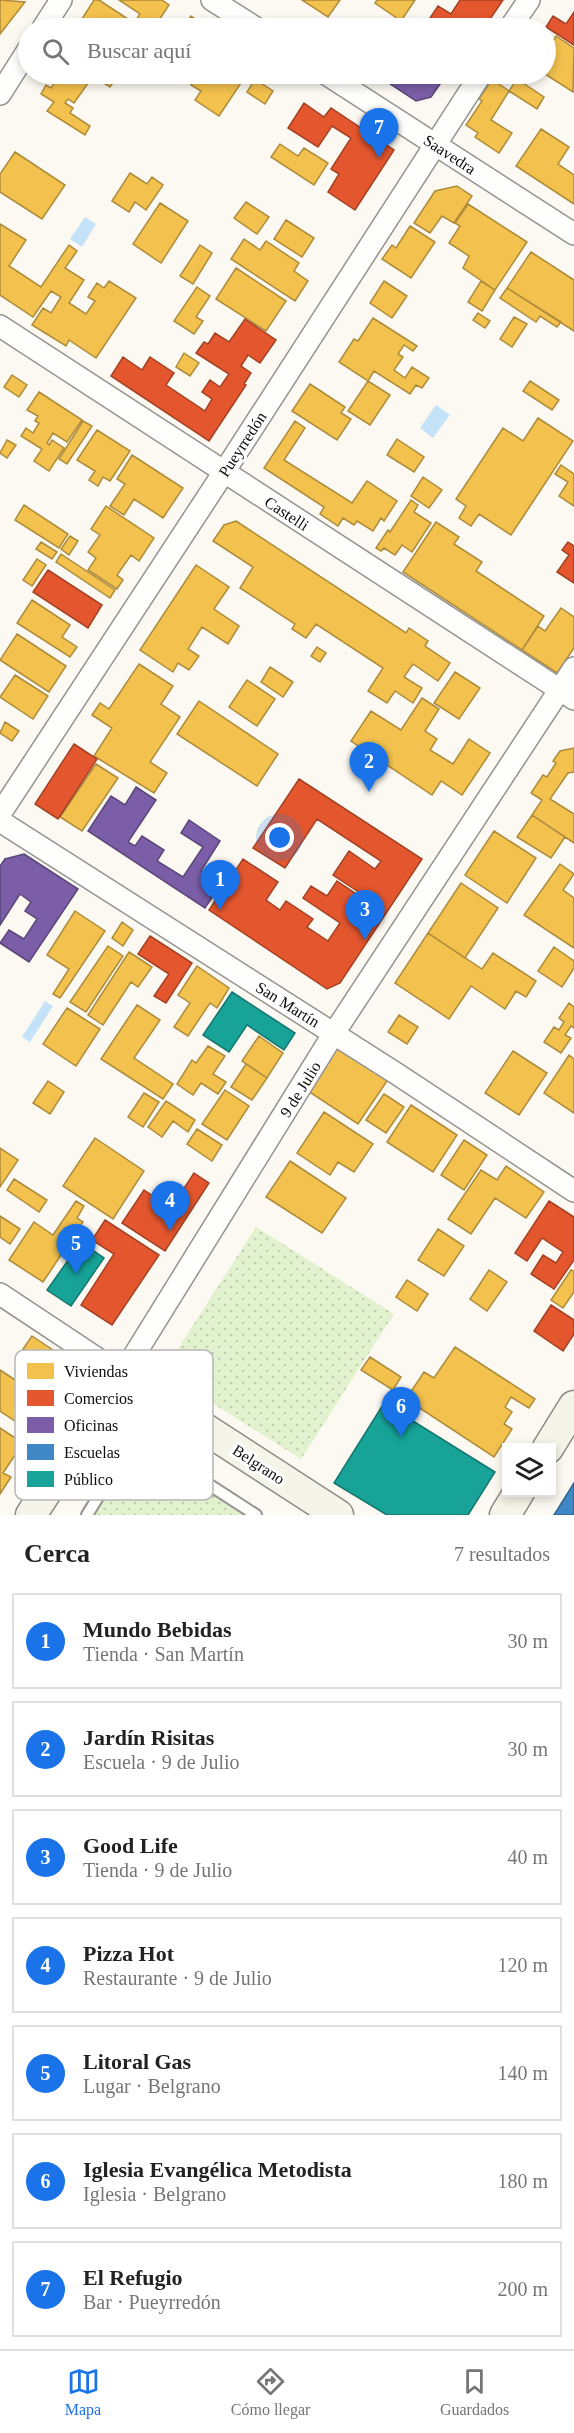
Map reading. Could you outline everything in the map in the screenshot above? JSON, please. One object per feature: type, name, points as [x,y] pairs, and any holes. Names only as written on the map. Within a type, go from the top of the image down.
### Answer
[{"type":"main road","points":[[551,1443],[574,1406]]},
{"type":"main road","name":"Belgrano","points":[[213,1433],[338,1515]]},
{"type":"main road","points":[[505,1515],[516,1497]]},
{"type":"main road","name":"9 de Julio","points":[[31,1515],[41,1500]]},
{"type":"street","points":[[49,18],[61,0]]},
{"type":"street","points":[[212,0],[240,18]]},
{"type":"street","points":[[516,18],[528,0]]},
{"type":"street","points":[[0,94],[18,66]]},
{"type":"street","name":"Saavedra","points":[[342,84],[574,234]]},
{"type":"street","name":"Pueyrredón","points":[[0,814],[474,84]]},
{"type":"street","name":"Castelli","points":[[0,326],[567,695]]},
{"type":"street","name":"9 de Julio","points":[[137,1350],[334,1033],[567,695],[574,668]]},
{"type":"street","name":"San Martín","points":[[0,821],[334,1033],[574,1191]]},
{"type":"street","name":"Belgrano","points":[[0,1294],[84,1350]]},
{"type":"lane","points":[[213,1487],[256,1515]]},
{"type":"lane","points":[[87,1515],[96,1500]]},
{"type":"green space","points":[[256,1227],[394,1314],[301,1459],[213,1404],[213,1350],[177,1350]]},
{"type":"green space","points":[[213,1487],[256,1515],[87,1515],[96,1500],[213,1500]]},
{"type":"water","points":[[85,217],[96,224],[82,247],[70,239]]},
{"type":"water","points":[[436,405],[450,415],[433,438],[420,428]]},
{"type":"water","points":[[45,1001],[53,1006],[30,1042],[22,1037]]},
{"type":"building: Viviendas","points":[[0,0],[25,2],[0,34]]},
{"type":"building: Viviendas","points":[[94,0],[99,0],[126,18],[83,18]]},
{"type":"building: Viviendas","points":[[119,0],[162,0],[169,5],[161,18],[137,18],[140,14]]},
{"type":"building: Viviendas","points":[[302,0],[340,0],[328,17]]},
{"type":"building: Viviendas","points":[[377,0],[415,0],[403,18],[397,18],[375,3]]},
{"type":"building: Viviendas","points":[[556,36],[574,48],[573,92],[556,81]]},
{"type":"building: Viviendas","points":[[54,84],[88,84],[74,103],[68,99],[65,103],[73,108],[70,113],[90,126],[85,135],[47,111],[54,102],[41,94],[46,85],[51,88]]},
{"type":"building: Viviendas","points":[[240,84],[219,116],[195,100],[201,91],[191,85]]},
{"type":"building: Viviendas","points":[[252,84],[262,84],[273,91],[265,104],[247,92]]},
{"type":"building: Viviendas","points":[[489,84],[499,84],[509,91],[491,120],[512,133],[499,153],[475,137],[478,133],[466,125],[482,101],[479,99]]},
{"type":"building: Viviendas","points":[[514,84],[524,84],[544,97],[537,109],[509,91]]},
{"type":"building: Viviendas","points":[[541,129],[569,147],[558,164],[574,175],[574,204],[516,166]]},
{"type":"building: Viviendas","points":[[280,144],[298,156],[304,148],[328,163],[314,185],[271,157]]},
{"type":"building: Viviendas","points":[[15,152],[65,185],[42,219],[0,192],[0,174]]},
{"type":"building: Viviendas","points":[[130,173],[147,184],[152,177],[163,185],[146,210],[135,202],[129,212],[112,201]]},
{"type":"building: Viviendas","points":[[457,186],[472,196],[454,223],[442,216],[430,233],[414,223],[435,191]]},
{"type":"building: Viviendas","points":[[246,202],[269,217],[257,234],[234,218]]},
{"type":"building: Viviendas","points":[[160,203],[188,221],[161,263],[133,244]]},
{"type":"building: Viviendas","points":[[468,204],[527,242],[495,290],[463,268],[469,256],[449,243],[460,226],[455,223]]},
{"type":"building: Viviendas","points":[[286,220],[314,238],[302,257],[274,239]]},
{"type":"building: Viviendas","points":[[0,224],[26,240],[9,266],[41,287],[69,245],[77,251],[65,268],[84,280],[69,303],[86,314],[95,301],[88,297],[97,283],[104,288],[109,281],[136,298],[96,358],[69,340],[66,346],[32,325],[43,308],[51,313],[61,297],[51,291],[33,317],[0,295]]},
{"type":"building: Viviendas","points":[[410,226],[435,242],[411,278],[382,259],[392,245],[396,248]]},
{"type":"building: Viviendas","points":[[244,239],[260,250],[266,241],[299,263],[294,271],[308,281],[295,301],[231,259]]},
{"type":"building: Viviendas","points":[[200,245],[212,253],[193,284],[180,276]]},
{"type":"building: Viviendas","points":[[531,252],[574,280],[574,331],[507,288]]},
{"type":"building: Viviendas","points":[[236,268],[286,301],[266,331],[216,299]]},
{"type":"building: Viviendas","points":[[384,281],[407,296],[392,318],[370,303]]},
{"type":"building: Viviendas","points":[[481,281],[495,290],[482,311],[468,302]]},
{"type":"building: Viviendas","points":[[197,287],[210,296],[196,317],[203,321],[194,334],[174,321]]},
{"type":"building: Viviendas","points":[[507,288],[561,322],[557,327],[540,316],[536,322],[500,298]]},
{"type":"building: Viviendas","points":[[478,313],[490,321],[485,328],[473,320]]},
{"type":"building: Viviendas","points":[[514,317],[527,324],[512,347],[500,339]]},
{"type":"building: Viviendas","points":[[373,318],[417,346],[413,351],[404,345],[398,354],[403,357],[394,370],[405,378],[412,367],[429,378],[422,388],[416,385],[410,394],[374,371],[368,381],[339,362],[354,339],[358,341]]},
{"type":"building: Viviendas","points":[[184,353],[199,363],[190,376],[176,367]]},
{"type":"building: Viviendas","points":[[12,375],[27,385],[19,397],[4,387]]},
{"type":"building: Viviendas","points":[[368,381],[390,395],[370,425],[348,411]]},
{"type":"building: Viviendas","points":[[530,381],[559,400],[552,410],[523,391]]},
{"type":"building: Viviendas","points":[[310,384],[345,407],[341,413],[351,419],[337,440],[292,411]]},
{"type":"building: Viviendas","points":[[39,392],[82,420],[67,442],[53,433],[47,443],[49,445],[52,440],[64,448],[49,471],[34,461],[42,449],[21,436],[26,428],[33,433],[39,423],[35,421],[38,416],[27,410]]},
{"type":"building: Viviendas","points":[[538,418],[573,441],[511,535],[479,514],[471,526],[459,518],[466,506],[456,499],[503,428],[523,441]]},
{"type":"building: Viviendas","points":[[83,421],[92,426],[67,464],[59,459]]},
{"type":"building: Viviendas","points":[[295,421],[305,428],[284,460],[352,503],[367,481],[397,501],[384,521],[381,518],[373,531],[357,521],[354,525],[343,518],[338,526],[320,514],[324,507],[264,468]]},
{"type":"building: Viviendas","points":[[97,430],[130,451],[110,481],[103,477],[98,486],[89,480],[95,471],[77,460]]},
{"type":"building: Viviendas","points":[[397,439],[424,457],[414,472],[387,455]]},
{"type":"building: Viviendas","points":[[7,440],[16,445],[7,458],[0,453]]},
{"type":"building: Viviendas","points":[[132,455],[183,488],[163,518],[134,499],[124,515],[110,506],[125,484],[117,479]]},
{"type":"building: Viviendas","points":[[561,465],[574,474],[574,506],[559,496],[568,482],[555,474]]},
{"type":"building: Viviendas","points":[[423,477],[442,490],[429,508],[411,496]]},
{"type":"building: Viviendas","points":[[411,500],[418,505],[414,512],[431,523],[412,552],[402,545],[395,555],[384,548],[381,551],[376,548],[388,530],[390,532]]},
{"type":"building: Viviendas","points":[[24,505],[68,534],[59,548],[15,520]]},
{"type":"building: Viviendas","points":[[106,506],[154,538],[139,561],[131,555],[117,575],[123,580],[117,589],[88,570],[96,558],[88,552],[100,535],[91,529]]},
{"type":"building: Viviendas","points":[[236,521],[406,633],[409,628],[428,641],[425,646],[450,663],[438,681],[413,664],[404,677],[422,688],[413,703],[395,691],[387,703],[368,691],[383,668],[316,624],[306,638],[292,629],[295,624],[240,588],[253,567],[213,541],[224,525]]},
{"type":"building: Viviendas","points":[[436,522],[459,537],[454,544],[482,562],[476,571],[544,616],[522,650],[403,572]]},
{"type":"building: Viviendas","points":[[70,536],[78,541],[69,555],[61,549]]},
{"type":"building: Viviendas","points":[[41,542],[57,552],[52,559],[36,549]]},
{"type":"building: Viviendas","points":[[61,554],[115,590],[110,598],[56,562]]},
{"type":"building: Viviendas","points":[[37,559],[46,565],[32,586],[23,580]]},
{"type":"building: Viviendas","points":[[196,565],[229,587],[214,609],[239,626],[228,644],[202,627],[188,649],[199,656],[189,670],[178,663],[173,672],[140,650]]},
{"type":"building: Viviendas","points":[[32,600],[70,625],[62,637],[77,647],[70,657],[17,623]]},
{"type":"building: Viviendas","points":[[561,608],[574,617],[574,648],[557,673],[522,650],[538,626],[545,631]]},
{"type":"building: Viviendas","points":[[17,634],[66,666],[49,692],[0,660]]},
{"type":"building: Viviendas","points":[[317,647],[326,653],[320,662],[311,656]]},
{"type":"building: Viviendas","points":[[139,664],[173,686],[161,704],[180,717],[150,762],[167,773],[154,793],[94,756],[112,728],[92,715],[100,703],[109,709]]},
{"type":"building: Viviendas","points":[[270,667],[293,682],[283,697],[261,682]]},
{"type":"building: Viviendas","points":[[455,672],[480,688],[459,719],[434,703]]},
{"type":"building: Viviendas","points":[[15,675],[48,696],[33,719],[0,697]]},
{"type":"building: Viviendas","points":[[247,680],[275,699],[257,726],[229,707]]},
{"type":"building: Viviendas","points":[[422,698],[439,709],[425,731],[437,739],[430,750],[453,764],[469,739],[490,753],[462,795],[441,781],[432,795],[351,741],[371,711],[401,730]]},
{"type":"building: Viviendas","points":[[199,701],[278,754],[257,786],[177,734]]},
{"type":"building: Viviendas","points":[[5,722],[19,731],[12,741],[0,733]]},
{"type":"building: Viviendas","points":[[574,748],[574,772],[568,773],[550,799],[574,814],[574,843],[532,815],[542,800],[531,793],[543,775],[547,777],[560,751]]},
{"type":"building: Viviendas","points":[[96,764],[118,778],[82,831],[60,817]]},
{"type":"building: Viviendas","points":[[532,815],[565,837],[551,858],[517,837]]},
{"type":"building: Viviendas","points":[[494,831],[536,858],[507,903],[465,875]]},
{"type":"building: Viviendas","points":[[560,864],[574,874],[563,890],[574,898],[574,948],[524,915]]},
{"type":"building: Viviendas","points":[[461,883],[498,908],[465,958],[428,933]]},
{"type":"building: Viviendas","points":[[75,911],[105,931],[60,998],[53,994],[69,969],[47,955]]},
{"type":"building: Viviendas","points":[[122,922],[133,930],[123,946],[112,938]]},
{"type":"building: Viviendas","points":[[428,933],[482,969],[493,953],[536,981],[526,997],[516,991],[505,1009],[471,986],[449,1019],[395,983]]},
{"type":"building: Viviendas","points":[[108,946],[123,956],[86,1012],[70,1002]]},
{"type":"building: Viviendas","points":[[554,947],[574,961],[574,968],[562,987],[538,971]]},
{"type":"building: Viviendas","points":[[129,952],[152,967],[138,987],[131,982],[103,1025],[88,1015]]},
{"type":"building: Viviendas","points":[[197,966],[229,988],[217,1008],[210,1003],[188,1036],[174,1027],[190,1003],[178,995]]},
{"type":"building: Viviendas","points":[[569,1003],[574,1007],[574,1028],[571,1026],[565,1035],[571,1038],[561,1053],[544,1042],[554,1027],[559,1030],[564,1022],[559,1018]]},
{"type":"building: Viviendas","points":[[137,1005],[160,1020],[134,1058],[173,1084],[163,1099],[101,1059]]},
{"type":"building: Viviendas","points":[[67,1008],[100,1029],[76,1066],[43,1044]]},
{"type":"building: Viviendas","points":[[399,1015],[418,1027],[407,1044],[388,1032]]},
{"type":"building: Viviendas","points":[[259,1036],[283,1053],[267,1078],[242,1061]]},
{"type":"building: Viviendas","points":[[338,1045],[389,1078],[358,1124],[308,1091]]},
{"type":"building: Viviendas","points":[[208,1046],[225,1056],[213,1074],[226,1082],[218,1094],[201,1083],[193,1095],[177,1084],[192,1060],[196,1063]]},
{"type":"building: Viviendas","points":[[513,1051],[547,1073],[519,1115],[485,1093]]},
{"type":"building: Viviendas","points":[[569,1055],[574,1059],[574,1113],[544,1093]]},
{"type":"building: Viviendas","points":[[246,1064],[267,1078],[252,1100],[231,1087]]},
{"type":"building: Viviendas","points":[[48,1081],[64,1092],[50,1114],[33,1103]]},
{"type":"building: Viviendas","points":[[225,1090],[249,1106],[227,1140],[202,1124]]},
{"type":"building: Viviendas","points":[[144,1093],[159,1102],[143,1127],[128,1117]]},
{"type":"building: Viviendas","points":[[384,1094],[404,1107],[386,1133],[366,1120]]},
{"type":"building: Viviendas","points":[[166,1101],[195,1120],[188,1132],[173,1121],[162,1137],[148,1127]]},
{"type":"building: Viviendas","points":[[411,1105],[457,1135],[433,1172],[387,1142]]},
{"type":"building: Viviendas","points":[[324,1112],[373,1144],[354,1172],[338,1162],[330,1175],[297,1153]]},
{"type":"building: Viviendas","points":[[197,1129],[222,1145],[212,1161],[187,1144]]},
{"type":"building: Viviendas","points":[[95,1138],[144,1171],[113,1219],[63,1186]]},
{"type":"building: Viviendas","points":[[464,1140],[487,1155],[464,1190],[441,1175]]},
{"type":"building: Viviendas","points":[[0,1148],[18,1160],[0,1187]]},
{"type":"building: Viviendas","points":[[290,1161],[346,1198],[322,1233],[266,1197]]},
{"type":"building: Viviendas","points":[[506,1166],[544,1192],[526,1218],[495,1198],[471,1234],[448,1219],[481,1170],[497,1180]]},
{"type":"building: Viviendas","points":[[14,1179],[47,1200],[39,1212],[7,1190]]},
{"type":"building: Viviendas","points":[[76,1201],[84,1206],[77,1218],[83,1222],[43,1282],[9,1260],[34,1222],[53,1235]]},
{"type":"building: Viviendas","points":[[0,1216],[20,1229],[10,1244],[0,1237]]},
{"type":"building: Viviendas","points":[[438,1229],[464,1246],[444,1276],[418,1260]]},
{"type":"building: Viviendas","points":[[489,1270],[507,1282],[487,1311],[470,1299]]},
{"type":"building: Viviendas","points":[[571,1270],[574,1271],[574,1292],[563,1308],[551,1300]]},
{"type":"building: Viviendas","points":[[407,1280],[428,1294],[417,1311],[396,1297]]},
{"type":"building: Viviendas","points":[[32,1336],[53,1350],[25,1350],[23,1349]]},
{"type":"building: Viviendas","points":[[455,1347],[535,1399],[529,1408],[511,1397],[505,1407],[512,1412],[504,1424],[512,1429],[494,1457],[406,1399],[424,1372],[434,1378]]},
{"type":"building: Viviendas","points":[[370,1357],[401,1377],[393,1390],[361,1370]]},
{"type":"building: Viviendas","points":[[0,1370],[15,1380],[15,1421],[0,1411]]},
{"type":"building: Viviendas","points":[[0,1428],[15,1438],[15,1455],[3,1473],[11,1477],[0,1494]]},
{"type":"building: Comercios","points":[[460,0],[503,0],[491,18],[430,18],[438,6],[451,14]]},
{"type":"building: Comercios","points":[[574,12],[574,45],[556,33],[556,18],[552,18],[553,16],[566,24]]},
{"type":"building: Comercios","points":[[304,103],[324,117],[331,108],[394,150],[355,210],[328,192],[339,174],[331,169],[351,138],[332,126],[318,147],[288,128]]},
{"type":"building: Comercios","points":[[245,319],[276,340],[260,363],[248,355],[241,366],[251,373],[244,384],[246,385],[209,441],[111,376],[123,357],[142,370],[150,357],[174,373],[166,385],[205,411],[212,399],[202,392],[210,380],[220,387],[229,374],[196,353],[204,342],[208,344],[215,333],[229,342]]},
{"type":"building: Comercios","points":[[568,542],[574,546],[574,583],[557,572],[569,555],[562,550]]},
{"type":"building: Comercios","points":[[48,570],[102,605],[88,628],[33,592]]},
{"type":"building: Comercios","points":[[74,744],[97,759],[58,819],[35,804]]},
{"type":"building: Comercios","points":[[299,779],[422,859],[340,983],[327,989],[209,910],[243,859],[278,882],[266,900],[280,910],[286,901],[313,919],[307,927],[328,941],[340,923],[303,898],[311,886],[327,896],[337,881],[358,895],[360,893],[333,875],[349,851],[375,869],[381,861],[317,819],[285,868],[253,848]]},
{"type":"building: Comercios","points":[[150,936],[192,963],[166,1003],[154,996],[169,974],[138,954]]},
{"type":"building: Comercios","points":[[194,1173],[209,1183],[165,1251],[122,1223],[144,1190],[171,1208]]},
{"type":"building: Comercios","points":[[549,1201],[574,1217],[574,1260],[554,1289],[531,1274],[543,1255],[556,1263],[563,1252],[542,1238],[527,1261],[515,1253]]},
{"type":"building: Comercios","points":[[105,1220],[159,1255],[112,1325],[81,1305],[114,1254],[92,1240]]},
{"type":"building: Comercios","points":[[551,1305],[574,1320],[574,1334],[563,1351],[534,1331]]},
{"type":"building: Oficinas","points":[[390,84],[440,84],[431,97],[416,101]]},
{"type":"building: Oficinas","points":[[136,787],[156,800],[128,842],[135,846],[142,836],[164,850],[157,861],[183,877],[203,847],[181,833],[189,820],[220,841],[201,871],[221,884],[205,908],[88,831],[111,796],[125,805]]},
{"type":"building: Oficinas","points":[[24,854],[78,889],[29,962],[0,943],[9,930],[24,939],[37,919],[25,911],[31,902],[20,894],[0,925],[0,866],[5,859]]},
{"type":"building: Escuelas","points":[[574,1483],[574,1515],[554,1515]]},
{"type":"building: Público","points":[[232,992],[295,1033],[284,1050],[247,1025],[229,1052],[203,1035]]},
{"type":"building: Público","points":[[81,1242],[104,1258],[71,1306],[47,1290]]},
{"type":"building: Público","points":[[384,1403],[495,1472],[468,1515],[387,1515],[334,1483]]},
{"type":"place","name":"El Refugio","points":[[379,158]]},
{"type":"place","name":"Jardín Risitas","points":[[369,792]]},
{"type":"place","name":"Mundo Bebidas","points":[[220,910]]},
{"type":"place","name":"Good Life","points":[[365,940]]},
{"type":"place","name":"Pizza Hot","points":[[170,1231]]},
{"type":"place","name":"Litoral Gas","points":[[76,1274]]},
{"type":"place","name":"Iglesia Evangélica Metodista","points":[[401,1437]]}]
